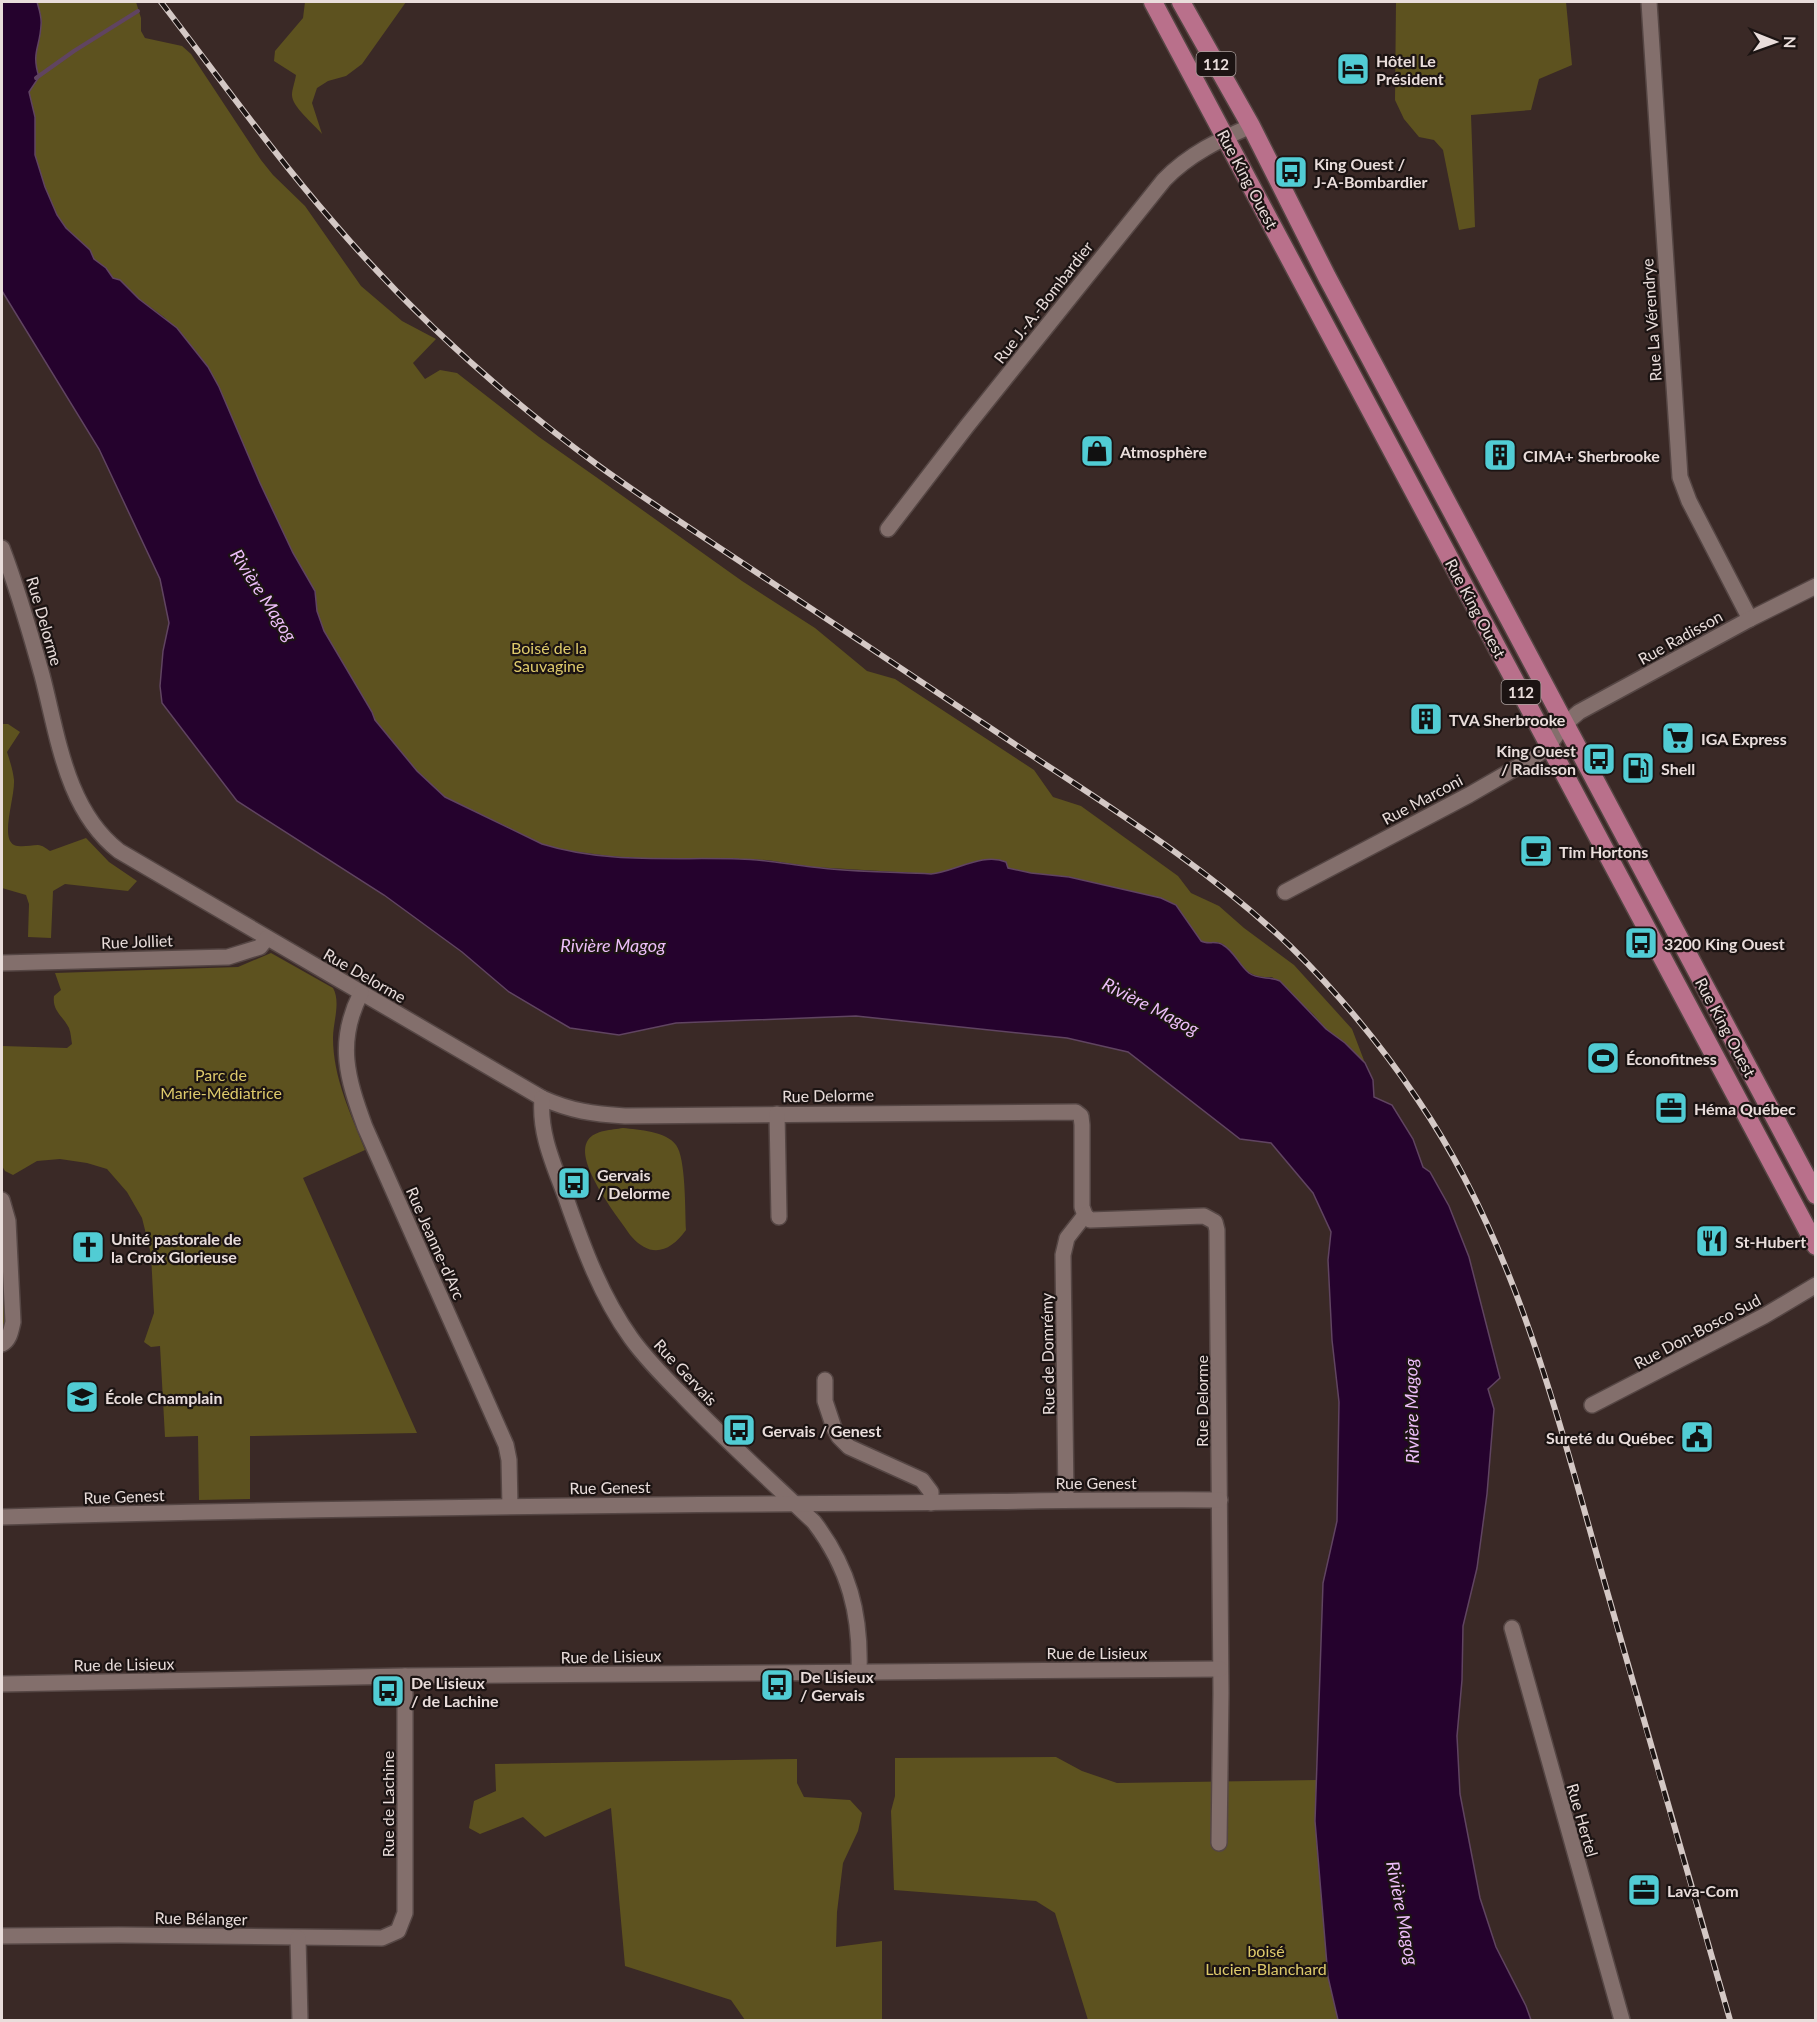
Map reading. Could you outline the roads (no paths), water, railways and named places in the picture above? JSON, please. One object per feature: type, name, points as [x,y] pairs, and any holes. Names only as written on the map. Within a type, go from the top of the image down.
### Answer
[{"type":"main road","name":"Rue King Ouest","points":[[1153,2],[1815,1246]]},
{"type":"main road","name":"Rue King Ouest","points":[[1181,2],[1251,126],[1327,277],[1815,1195]]},
{"type":"street","name":"Rue La Vérendrye","points":[[1649,2],[1680,477],[1689,501],[1750,619]]},
{"type":"street","name":"Rue J.-A.-Bombardier","points":[[888,530],[967,426],[1158,187],[1183,162],[1226,137],[1251,126]]},
{"type":"street","name":"Rue Delorme","points":[[2,548],[28,624],[68,775],[76,795],[92,824],[101,835],[120,851],[542,1098],[564,1108],[600,1114],[1076,1112],[1081,1116],[1082,1125],[1081,1198],[1085,1215],[1090,1220],[1204,1216],[1215,1222],[1217,1230],[1220,1500],[1220,1843]]},
{"type":"street","name":"Rue Radisson","points":[[1565,724],[1579,712],[1815,586]]},
{"type":"street","name":"Rue Marconi","points":[[1285,892],[1470,795],[1535,757],[1549,745],[1565,724]]},
{"type":"street","name":"Rue Jolliet","points":[[2,963],[228,957],[260,947],[267,938]]},
{"type":"street","name":"Rue Jeanne-d'Arc","points":[[360,993],[348,1023],[346,1041],[346,1060],[351,1088],[365,1127],[506,1445],[509,1460],[510,1506]]},
{"type":"street","name":"Rue Gervais","points":[[542,1098],[541,1115],[544,1136],[585,1252],[608,1301],[632,1339],[672,1385],[712,1427],[814,1522],[827,1539],[847,1580],[855,1606],[860,1671]]},
{"type":"street","points":[[777,1114],[779,1217]]},
{"type":"street","points":[[2,1200],[8,1221],[13,1322],[10,1334],[2,1344]]},
{"type":"street","name":"Rue de Domrémy","points":[[1066,1499],[1063,1255],[1067,1238],[1085,1215]]},
{"type":"street","name":"Rue Don-Bosco Sud","points":[[1592,1405],[1772,1312],[1815,1285]]},
{"type":"street","points":[[825,1380],[825,1401],[839,1437],[849,1447],[922,1480],[931,1492],[931,1503]]},
{"type":"street","name":"Rue Genest","points":[[2,1517],[510,1506],[931,1503],[1066,1499],[1220,1500]]},
{"type":"street","name":"Rue Hertel","points":[[1512,1628],[1622,2020]]},
{"type":"street","name":"Rue de Lisieux","points":[[2,1684],[405,1676],[1220,1669]]},
{"type":"street","name":"Rue de Lachine","points":[[398,1931],[405,1913],[405,1676]]},
{"type":"street","name":"Rue Bélanger","points":[[2,1936],[382,1938],[398,1931]]},
{"type":"street","points":[[298,1938],[300,2020]]},
{"type":"water","name":"Rivière Magog","points":[[2,2],[37,2],[41,19],[36,56],[39,77],[29,92],[35,117],[35,155],[57,215],[66,228],[90,250],[94,259],[106,268],[113,278],[120,280],[139,299],[177,328],[208,367],[293,553],[315,591],[317,611],[324,631],[375,720],[417,771],[445,797],[542,844],[590,854],[640,858],[748,859],[841,870],[931,874],[988,859],[1006,862],[1008,868],[1069,877],[1161,898],[1176,905],[1201,941],[1223,945],[1245,970],[1253,975],[1280,981],[1326,1029],[1345,1043],[1365,1063],[1373,1080],[1374,1097],[1392,1105],[1413,1139],[1423,1167],[1430,1172],[1449,1206],[1469,1257],[1500,1378],[1488,1389],[1494,1409],[1487,1494],[1477,1568],[1463,1626],[1462,1680],[1457,1736],[1460,1794],[1480,1898],[1496,1947],[1531,2020],[1338,2020],[1328,1977],[1315,1821],[1323,1583],[1337,1521],[1339,1402],[1332,1340],[1328,1260],[1331,1232],[1313,1193],[1271,1143],[1240,1139],[1128,1052],[1067,1038],[856,1016],[676,1023],[619,1035],[570,1028],[509,992],[462,952],[384,895],[237,801],[162,703],[160,686],[163,651],[169,623],[160,579],[99,449],[2,291]]},
{"type":"waterway","points":[[36,78],[138,11]]},
{"type":"railway","points":[[161,2],[267,141],[334,223],[395,289],[493,382],[563,439],[640,495],[1119,813],[1190,863],[1258,917],[1290,946],[1325,982],[1374,1039],[1404,1079],[1452,1155],[1482,1213],[1531,1334],[1570,1459],[1730,2020]]},
{"type":"place","name":"Hôtel Le Président","points":[[1353,69]]},
{"type":"place","name":"King Ouest / J-A-Bombardier","points":[[1291,172]]},
{"type":"place","name":"Atmosphère","points":[[1097,451]]},
{"type":"place","name":"CIMA+ Sherbrooke","points":[[1500,455]]},
{"type":"place","name":"TVA Sherbrooke","points":[[1426,719]]},
{"type":"place","name":"IGA Express","points":[[1678,738]]},
{"type":"place","name":"King Ouest / Radisson","points":[[1599,759]]},
{"type":"place","name":"Shell","points":[[1638,768]]},
{"type":"place","name":"Tim Hortons","points":[[1536,851]]},
{"type":"place","name":"3200 King Ouest","points":[[1641,943]]},
{"type":"place","name":"Éconofitness","points":[[1603,1058]]},
{"type":"place","name":"Héma Québec","points":[[1671,1108]]},
{"type":"place","name":"Gervais / Delorme","points":[[574,1183]]},
{"type":"place","name":"St-Hubert","points":[[1712,1241]]},
{"type":"place","name":"Unité pastorale de la Croix Glorieuse","points":[[88,1247]]},
{"type":"place","name":"École Champlain","points":[[82,1397]]},
{"type":"place","name":"Gervais / Genest","points":[[739,1430]]},
{"type":"place","name":"Sureté du Québec","points":[[1697,1437]]},
{"type":"place","name":"De Lisieux / Gervais","points":[[777,1685]]},
{"type":"place","name":"De Lisieux / de Lachine","points":[[388,1691]]},
{"type":"place","name":"Lava-Com","points":[[1644,1890]]},
{"type":"park label","name":"Boisé de la Sauvagine","points":[[549,656]]},
{"type":"park label","name":"Parc de Marie-Médiatrice","points":[[221,1083]]},
{"type":"park label","name":"boisé Lucien-Blanchard","points":[[1266,1959]]}]
